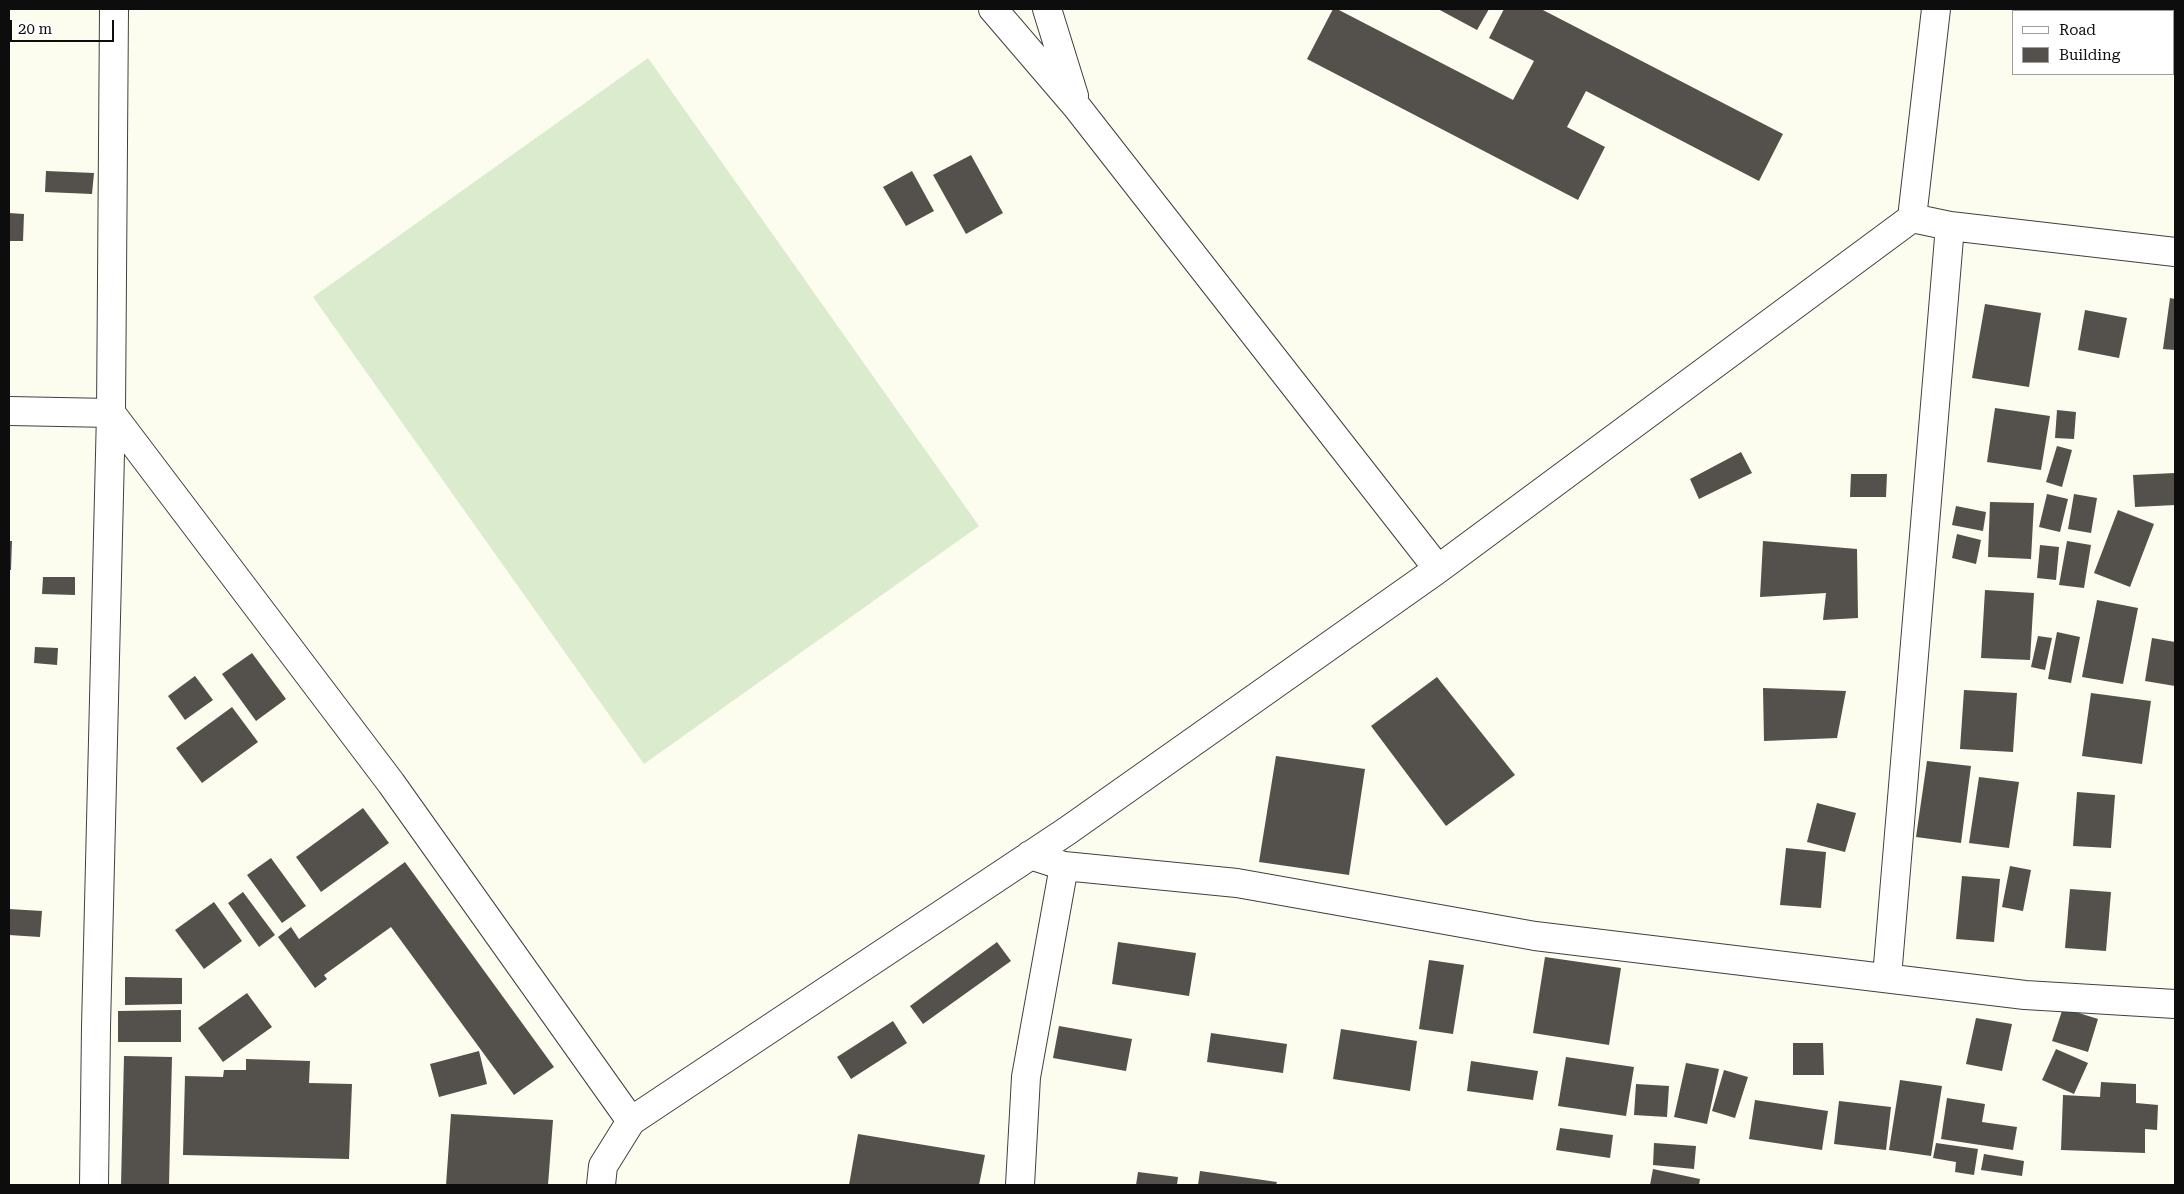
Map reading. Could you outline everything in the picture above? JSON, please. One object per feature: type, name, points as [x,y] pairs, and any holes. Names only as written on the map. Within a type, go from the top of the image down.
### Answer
[{"type":"street","points":[[94,1185],[111,413],[114,9]]},
{"type":"street","points":[[992,9],[1077,107],[1438,569]]},
{"type":"street","points":[[1047,9],[1077,107]]},
{"type":"street","points":[[601,1185],[604,1166],[631,1121],[1075,826],[1438,569],[1912,218],[1936,9]]},
{"type":"street","points":[[1912,218],[1950,226],[2175,252]]},
{"type":"street","points":[[1887,977],[1950,226]]},
{"type":"street","points":[[9,411],[111,413]]},
{"type":"street","points":[[111,413],[391,783],[631,1121]]},
{"type":"street","points":[[1030,855],[1064,866],[1237,883],[1535,936],[1887,977],[2025,996],[2175,1004]]},
{"type":"street","points":[[1020,1185],[1026,1077],[1064,866]]},
{"type":"green space","points":[[648,58],[979,526],[644,764],[313,297]]},
{"type":"building","points":[[1333,9],[1337,9],[1513,100],[1534,61],[1489,38],[1504,9],[1541,9],[1783,134],[1759,181],[1586,91],[1567,127],[1605,147],[1578,200],[1307,59]]},
{"type":"building","points":[[1438,9],[1489,9],[1477,30]]},
{"type":"building","points":[[971,155],[1003,213],[966,234],[933,175]]},
{"type":"building","points":[[46,171],[94,173],[92,194],[45,192]]},
{"type":"building","points":[[912,171],[934,211],[906,226],[883,187]]},
{"type":"building","points":[[9,213],[24,214],[23,241],[9,241]]},
{"type":"building","points":[[2170,298],[2175,299],[2175,350],[2163,349]]},
{"type":"building","points":[[1985,304],[2041,313],[2029,387],[1972,378]]},
{"type":"building","points":[[2085,310],[2127,318],[2119,358],[2078,350]]},
{"type":"building","points":[[1995,408],[2050,416],[2041,470],[1987,462]]},
{"type":"building","points":[[2057,410],[2076,412],[2074,439],[2055,438]]},
{"type":"building","points":[[2057,446],[2072,450],[2062,487],[2046,482]]},
{"type":"building","points":[[1741,452],[1752,473],[1699,499],[1690,479]]},
{"type":"building","points":[[2175,473],[2175,505],[2135,507],[2133,475]]},
{"type":"building","points":[[1851,474],[1887,474],[1886,497],[1850,497]]},
{"type":"building","points":[[2047,494],[2068,499],[2060,532],[2039,527]]},
{"type":"building","points":[[2074,494],[2097,498],[2091,533],[2068,529]]},
{"type":"building","points":[[1990,502],[2034,503],[2031,559],[1988,557]]},
{"type":"building","points":[[1956,506],[1986,512],[1983,531],[1952,525]]},
{"type":"building","points":[[2118,510],[2154,524],[2130,587],[2094,573]]},
{"type":"building","points":[[1957,534],[1981,540],[1976,564],[1952,558]]},
{"type":"building","points":[[9,541],[12,541],[11,570],[9,570]]},
{"type":"building","points":[[1763,541],[1857,549],[1858,618],[1823,620],[1826,593],[1760,597]]},
{"type":"building","points":[[2067,541],[2091,545],[2084,588],[2059,585]]},
{"type":"building","points":[[2040,545],[2059,547],[2056,580],[2037,578]]},
{"type":"building","points":[[43,577],[75,577],[75,595],[42,594]]},
{"type":"building","points":[[1985,590],[2034,593],[2030,660],[1981,658]]},
{"type":"building","points":[[2097,600],[2138,608],[2123,684],[2082,677]]},
{"type":"building","points":[[2057,632],[2080,637],[2071,683],[2048,679]]},
{"type":"building","points":[[2038,636],[2052,638],[2045,670],[2031,667]]},
{"type":"building","points":[[2152,638],[2175,642],[2175,686],[2145,681]]},
{"type":"building","points":[[35,647],[58,648],[57,665],[34,663]]},
{"type":"building","points":[[252,653],[286,699],[256,721],[222,674]]},
{"type":"building","points":[[195,676],[213,700],[185,720],[168,696]]},
{"type":"building","points":[[1437,677],[1515,775],[1446,826],[1371,726]]},
{"type":"building","points":[[1763,688],[1846,691],[1837,738],[1764,741]]},
{"type":"building","points":[[1964,690],[2017,693],[2013,752],[1960,749]]},
{"type":"building","points":[[2091,693],[2151,701],[2142,764],[2082,756]]},
{"type":"building","points":[[232,707],[258,742],[202,783],[176,748]]},
{"type":"building","points":[[1276,756],[1365,769],[1349,875],[1259,862]]},
{"type":"building","points":[[1927,761],[1971,766],[1961,843],[1916,837]]},
{"type":"building","points":[[1979,777],[2019,782],[2009,848],[1969,843]]},
{"type":"building","points":[[2077,792],[2115,795],[2111,848],[2073,846]]},
{"type":"building","points":[[1817,803],[1856,813],[1845,852],[1807,842]]},
{"type":"building","points":[[363,808],[389,843],[321,892],[296,857]]},
{"type":"building","points":[[1786,848],[1826,852],[1821,908],[1780,905]]},
{"type":"building","points":[[271,858],[306,906],[282,923],[247,875]]},
{"type":"building","points":[[405,862],[554,1067],[514,1095],[391,927],[324,975],[327,979],[315,988],[278,937],[291,927],[299,939]]},
{"type":"building","points":[[2010,866],[2031,870],[2023,911],[2002,907]]},
{"type":"building","points":[[1962,876],[2000,879],[1994,942],[1956,939]]},
{"type":"building","points":[[2070,889],[2111,892],[2106,951],[2065,948]]},
{"type":"building","points":[[243,892],[275,935],[259,947],[228,903]]},
{"type":"building","points":[[214,902],[242,941],[204,969],[175,930]]},
{"type":"building","points":[[9,909],[42,911],[40,937],[9,935]]},
{"type":"building","points":[[997,942],[1011,961],[923,1024],[910,1006]]},
{"type":"building","points":[[1118,942],[1196,953],[1189,996],[1112,984]]},
{"type":"building","points":[[1545,957],[1621,968],[1609,1045],[1533,1033]]},
{"type":"building","points":[[1429,960],[1464,965],[1453,1034],[1419,1029]]},
{"type":"building","points":[[125,977],[182,978],[182,1004],[125,1005]]},
{"type":"building","points":[[247,993],[272,1027],[223,1062],[198,1028]]},
{"type":"building","points":[[2063,1008],[2098,1019],[2088,1052],[2052,1041]]},
{"type":"building","points":[[181,1010],[181,1042],[118,1042],[118,1011]]},
{"type":"building","points":[[1976,1018],[2012,1024],[2002,1071],[1966,1064]]},
{"type":"building","points":[[893,1021],[907,1043],[851,1079],[837,1057]]},
{"type":"building","points":[[1059,1026],[1132,1039],[1126,1071],[1053,1058]]},
{"type":"building","points":[[1341,1029],[1417,1041],[1410,1091],[1333,1079]]},
{"type":"building","points":[[1211,1033],[1287,1044],[1283,1073],[1207,1062]]},
{"type":"building","points":[[1793,1043],[1823,1043],[1824,1075],[1793,1075]]},
{"type":"building","points":[[2056,1049],[2088,1063],[2074,1094],[2042,1080]]},
{"type":"building","points":[[479,1051],[487,1084],[439,1097],[430,1064]]},
{"type":"building","points":[[124,1056],[172,1057],[169,1185],[121,1185]]},
{"type":"building","points":[[1566,1057],[1634,1067],[1626,1116],[1558,1106]]},
{"type":"building","points":[[246,1059],[310,1061],[309,1083],[352,1084],[349,1159],[183,1155],[185,1076],[223,1077],[224,1070],[246,1070]]},
{"type":"building","points":[[1471,1061],[1538,1071],[1533,1100],[1467,1091]]},
{"type":"building","points":[[1686,1063],[1719,1069],[1707,1124],[1674,1117]]},
{"type":"building","points":[[1724,1070],[1748,1077],[1735,1118],[1712,1111]]},
{"type":"building","points":[[1900,1080],[1942,1086],[1931,1156],[1889,1150]]},
{"type":"building","points":[[2101,1082],[2136,1084],[2136,1103],[2158,1105],[2157,1130],[2145,1129],[2145,1153],[2061,1150],[2063,1095],[2100,1097]]},
{"type":"building","points":[[1636,1084],[1669,1086],[1667,1117],[1634,1115]]},
{"type":"building","points":[[1947,1098],[1985,1104],[1982,1122],[2017,1127],[2013,1150],[1941,1139]]},
{"type":"building","points":[[1755,1100],[1828,1111],[1822,1150],[1749,1139]]},
{"type":"building","points":[[1839,1101],[1891,1107],[1886,1150],[1834,1144]]},
{"type":"building","points":[[451,1114],[553,1120],[548,1185],[446,1185]]},
{"type":"building","points":[[1560,1128],[1613,1135],[1610,1158],[1556,1150]]},
{"type":"building","points":[[858,1134],[985,1155],[979,1185],[849,1185]]},
{"type":"building","points":[[1654,1143],[1696,1146],[1694,1169],[1653,1165]]},
{"type":"building","points":[[1936,1143],[1978,1149],[1974,1175],[1955,1172],[1956,1162],[1933,1158]]},
{"type":"building","points":[[1984,1154],[2024,1161],[2022,1176],[1981,1170]]},
{"type":"building","points":[[1653,1169],[1700,1179],[1699,1185],[1650,1185]]},
{"type":"building","points":[[1200,1171],[1277,1182],[1276,1185],[1198,1185]]},
{"type":"building","points":[[1138,1172],[1178,1177],[1177,1185],[1136,1185]]}]
